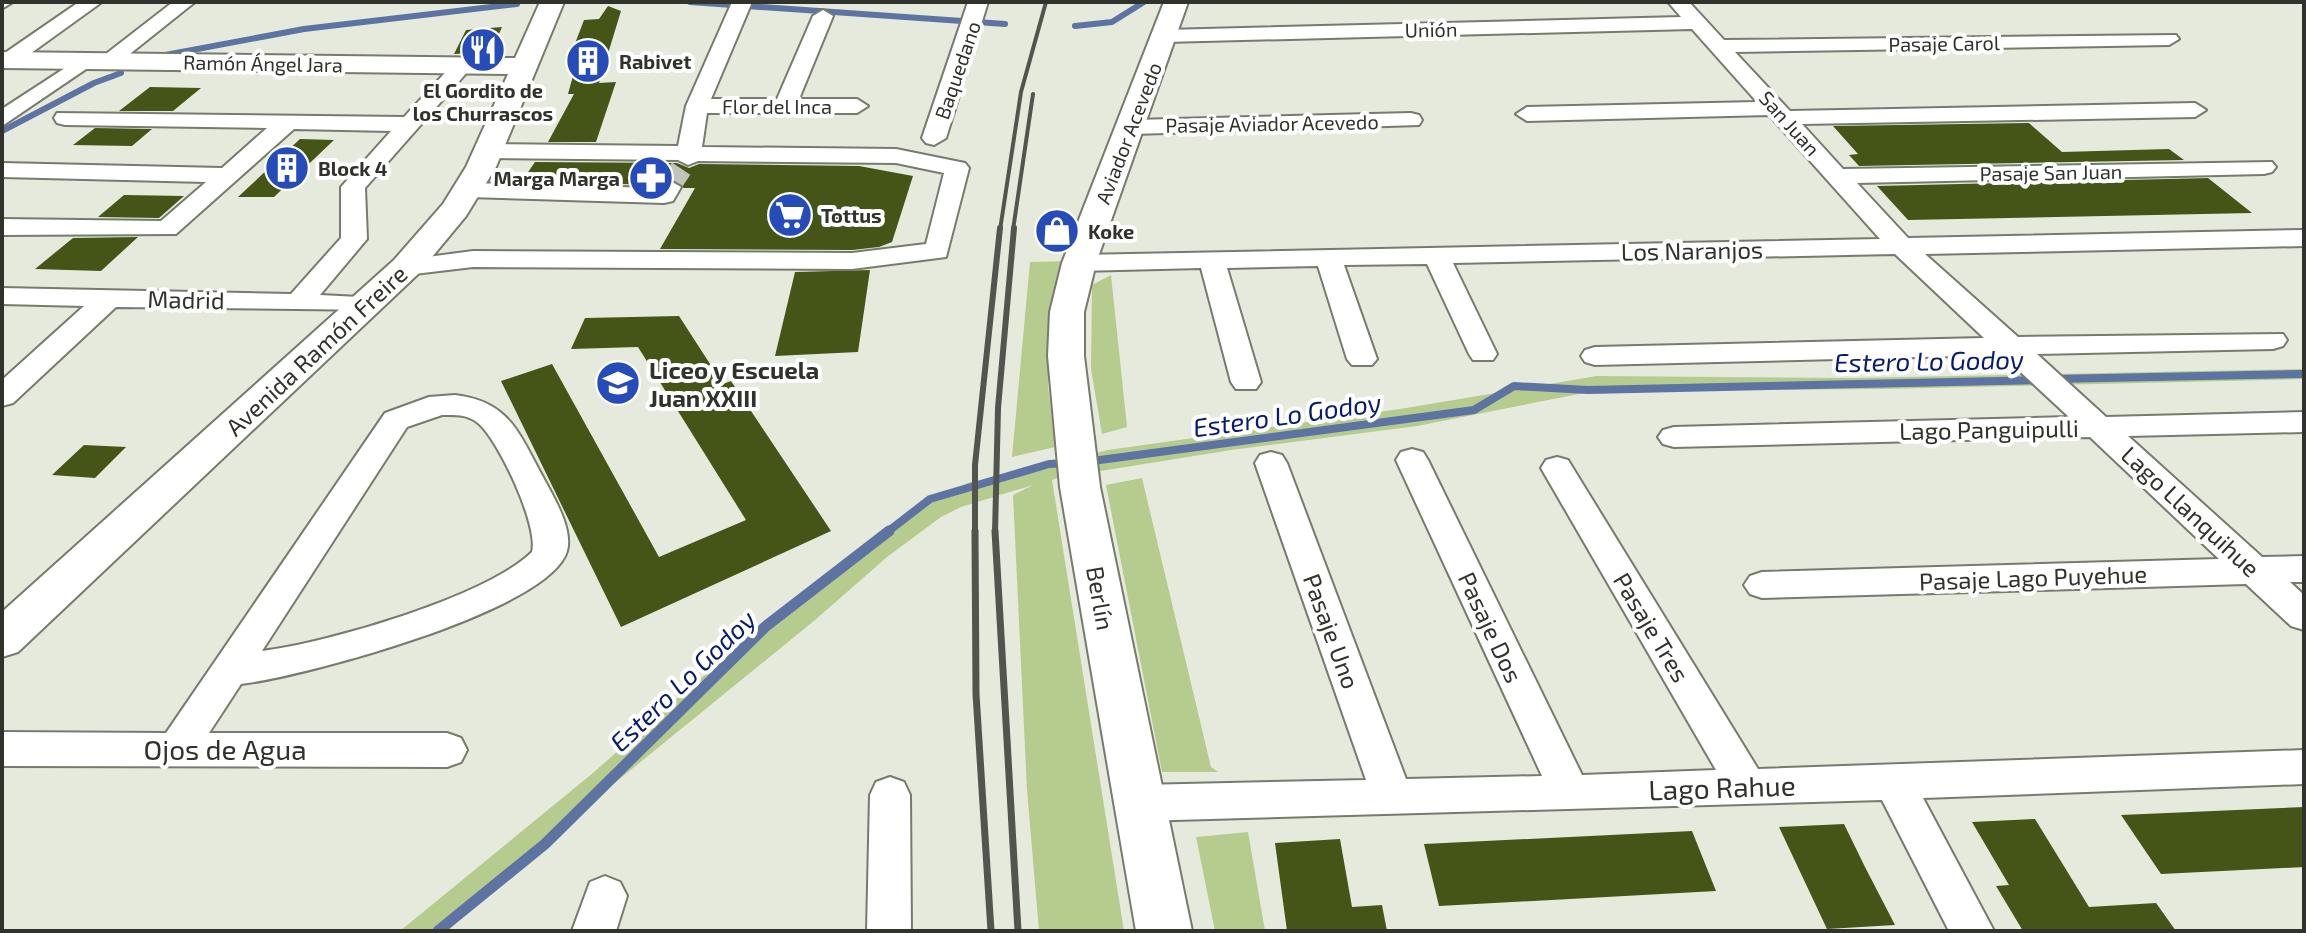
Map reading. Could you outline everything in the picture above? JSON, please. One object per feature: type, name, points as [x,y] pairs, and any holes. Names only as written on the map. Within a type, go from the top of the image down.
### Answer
[{"type":"main road","name":"Avenida Ramón Freire","points":[[2,639],[406,267],[468,190],[552,2]]},
{"type":"main road","name":"Aviador Acevedo","points":[[1079,263],[1133,127],[1176,2]]},
{"type":"main road","name":"Ramón Ángel Jara","points":[[6,60],[525,66]]},
{"type":"main road","name":"Berlín","points":[[1079,263],[1067,312],[1066,356],[1080,487],[1164,931]]},
{"type":"street","points":[[6,60],[92,2]]},
{"type":"street","points":[[2,119],[185,2]]},
{"type":"street","name":"San Juan","points":[[1678,2],[1901,246]]},
{"type":"street","points":[[689,152],[697,106],[740,6]]},
{"type":"street","points":[[785,106],[823,16]]},
{"type":"street","name":"Baquedano","points":[[934,138],[974,16]]},
{"type":"street","name":"Unión","points":[[1165,36],[1410,23],[1697,23]]},
{"type":"street","name":"Pasaje Carol","points":[[1719,46],[2169,39]]},
{"type":"street","points":[[300,301],[354,239],[353,187],[462,66]]},
{"type":"street","name":"Flor del Inca","points":[[697,106],[857,106]]},
{"type":"street","points":[[1527,114],[2195,110]]},
{"type":"street","points":[[65,118],[407,124]]},
{"type":"street","name":"Pasaje Aviador Acevedo","points":[[1133,127],[1411,120]]},
{"type":"street","points":[[2,227],[167,229],[288,122]]},
{"type":"street","points":[[406,267],[473,259],[852,261],[937,251],[957,168],[896,156],[488,151]]},
{"type":"street","name":"Pasaje San Juan","points":[[1838,176],[2264,167]]},
{"type":"street","points":[[2,170],[228,175]]},
{"type":"street","points":[[468,190],[664,196],[669,187]]},
{"type":"street","name":"Los Naranjos","points":[[1079,263],[2304,238]]},
{"type":"street","name":"Lago Llanquihue","points":[[1901,246],[2304,616]]},
{"type":"street","points":[[1436,255],[1483,354]]},
{"type":"street","points":[[1328,257],[1362,359]]},
{"type":"street","points":[[1212,260],[1246,382]]},
{"type":"street","name":"Madrid","points":[[2,296],[369,304]]},
{"type":"street","points":[[2,396],[109,298]]},
{"type":"street","points":[[1595,356],[2022,354],[2273,340]]},
{"type":"street","points":[[177,749],[229,670],[396,420],[416,408],[440,406],[467,407],[489,416],[515,452],[552,541],[547,559],[531,576],[466,605],[293,661],[229,670]]},
{"type":"street","name":"Lago Panguipulli","points":[[1674,437],[2304,422]]},
{"type":"street","name":"Pasaje Dos","points":[[1412,460],[1570,793]]},
{"type":"street","name":"Pasaje Uno","points":[[1271,463],[1393,798]]},
{"type":"street","name":"Pasaje Tres","points":[[1557,468],[1747,786]]},
{"type":"street","name":"Pasaje Lago Puyehue","points":[[1762,585],[2304,569]]},
{"type":"street","name":"Ojos de Agua","points":[[2,749],[447,750]]},
{"type":"street","name":"Lago Rahue","points":[[1140,803],[1570,793],[2304,767]]},
{"type":"street","points":[[1893,781],[1972,931]]},
{"type":"street","points":[[889,931],[890,795]]},
{"type":"green space","points":[[1069,261],[1050,314],[1048,386],[1055,447],[1012,457],[1030,262]]},
{"type":"green space","points":[[1111,275],[1127,427],[1102,434],[1091,369],[1092,285]]},
{"type":"green space","points":[[2304,369],[2304,379],[1881,389],[1594,391],[1417,426],[1231,450],[1052,480],[1124,931],[1039,931],[1027,790],[1013,495],[1033,485],[961,507],[941,517],[887,557],[815,620],[611,786],[446,931],[400,931],[593,773],[691,686],[842,565],[919,507],[968,483],[1108,450],[1400,409],[1597,376],[1852,378]]},
{"type":"green space","points":[[1142,478],[1211,767],[1218,772],[1162,772],[1106,485]]},
{"type":"green space","points":[[1248,832],[1265,931],[1215,931],[1196,837]]},
{"type":"building","points":[[608,6],[621,11],[599,83],[616,82],[596,142],[548,142],[574,94],[568,94],[579,54],[571,54],[584,20],[599,19]]},
{"type":"building","points":[[502,27],[491,52],[454,54],[466,30]]},
{"type":"building","points":[[150,87],[201,88],[173,111],[119,111]]},
{"type":"building","points":[[2029,123],[2062,152],[2169,149],[2184,160],[1859,166],[1849,155],[1858,154],[1833,126]]},
{"type":"building","points":[[95,128],[152,129],[132,146],[73,145]]},
{"type":"building","name":"Block 4","points":[[300,139],[334,140],[274,197],[238,197]]},
{"type":"building","name":"Tottus","points":[[535,162],[677,163],[689,168],[699,164],[859,166],[913,176],[892,242],[879,247],[852,250],[660,249],[695,188],[684,188],[668,177],[654,185],[522,181]]},
{"type":"building","points":[[2208,178],[2252,213],[1908,220],[1877,186]]},
{"type":"building","points":[[124,195],[184,196],[159,218],[98,217]]},
{"type":"building","points":[[138,237],[101,271],[35,269],[73,238]]},
{"type":"building","points":[[870,270],[858,352],[775,356],[795,272]]},
{"type":"building","points":[[679,316],[723,384],[731,381],[831,531],[621,627],[501,381],[552,364],[659,557],[746,520],[638,347],[571,349],[585,318]]},
{"type":"building","points":[[84,445],[126,447],[95,478],[52,475]]},
{"type":"building","points":[[2304,807],[2304,867],[2161,874],[2121,815]]},
{"type":"building","points":[[2035,819],[2089,907],[2156,903],[2176,931],[2023,931],[1996,886],[2009,885],[1972,822]]},
{"type":"building","points":[[1844,824],[1895,925],[1827,929],[1779,827]]},
{"type":"building","points":[[1692,831],[1716,891],[1439,906],[1424,844]]},
{"type":"building","points":[[1340,839],[1352,907],[1382,905],[1387,931],[1287,931],[1275,843]]},
{"type":"waterway","points":[[690,2],[1005,24]]},
{"type":"waterway","points":[[1075,26],[1112,22],[1144,2]]},
{"type":"waterway","points":[[160,56],[304,29],[517,4]]},
{"type":"waterway","points":[[2,131],[94,83],[121,73]]},
{"type":"waterway","name":"Estero Lo Godoy","points":[[2054,379],[2304,374]]},
{"type":"waterway","name":"Estero Lo Godoy","points":[[1085,462],[1474,410],[1514,386],[1588,390],[2040,380]]},
{"type":"waterway","name":"Estero Lo Godoy","points":[[886,533],[930,499],[1049,464],[1070,463]]},
{"type":"waterway","name":"Estero Lo Godoy","points":[[438,931],[545,844],[765,627],[889,531]]},
{"type":"tunnel","points":[[669,187],[688,158]]},
{"type":"railway","points":[[1000,230],[1021,92],[1046,2]]},
{"type":"railway","points":[[1013,230],[1033,94]]},
{"type":"railway","points":[[975,531],[975,465],[1000,228]]},
{"type":"railway","points":[[995,532],[998,408],[1014,228]]},
{"type":"railway","points":[[975,531],[976,694],[991,931]]},
{"type":"railway","points":[[995,532],[1018,931]]},
{"type":"place","name":"El Gordito de los Churrascos","points":[[483,50]]},
{"type":"place","name":"Rabivet","points":[[588,61]]},
{"type":"place","name":"Block 4","points":[[287,168]]},
{"type":"place","name":"Marga Marga","points":[[651,178]]},
{"type":"place","name":"Tottus","points":[[790,215]]},
{"type":"place","name":"Koke","points":[[1057,231]]},
{"type":"place","name":"Liceo y Escuela Juan XXIII","points":[[618,383]]}]
